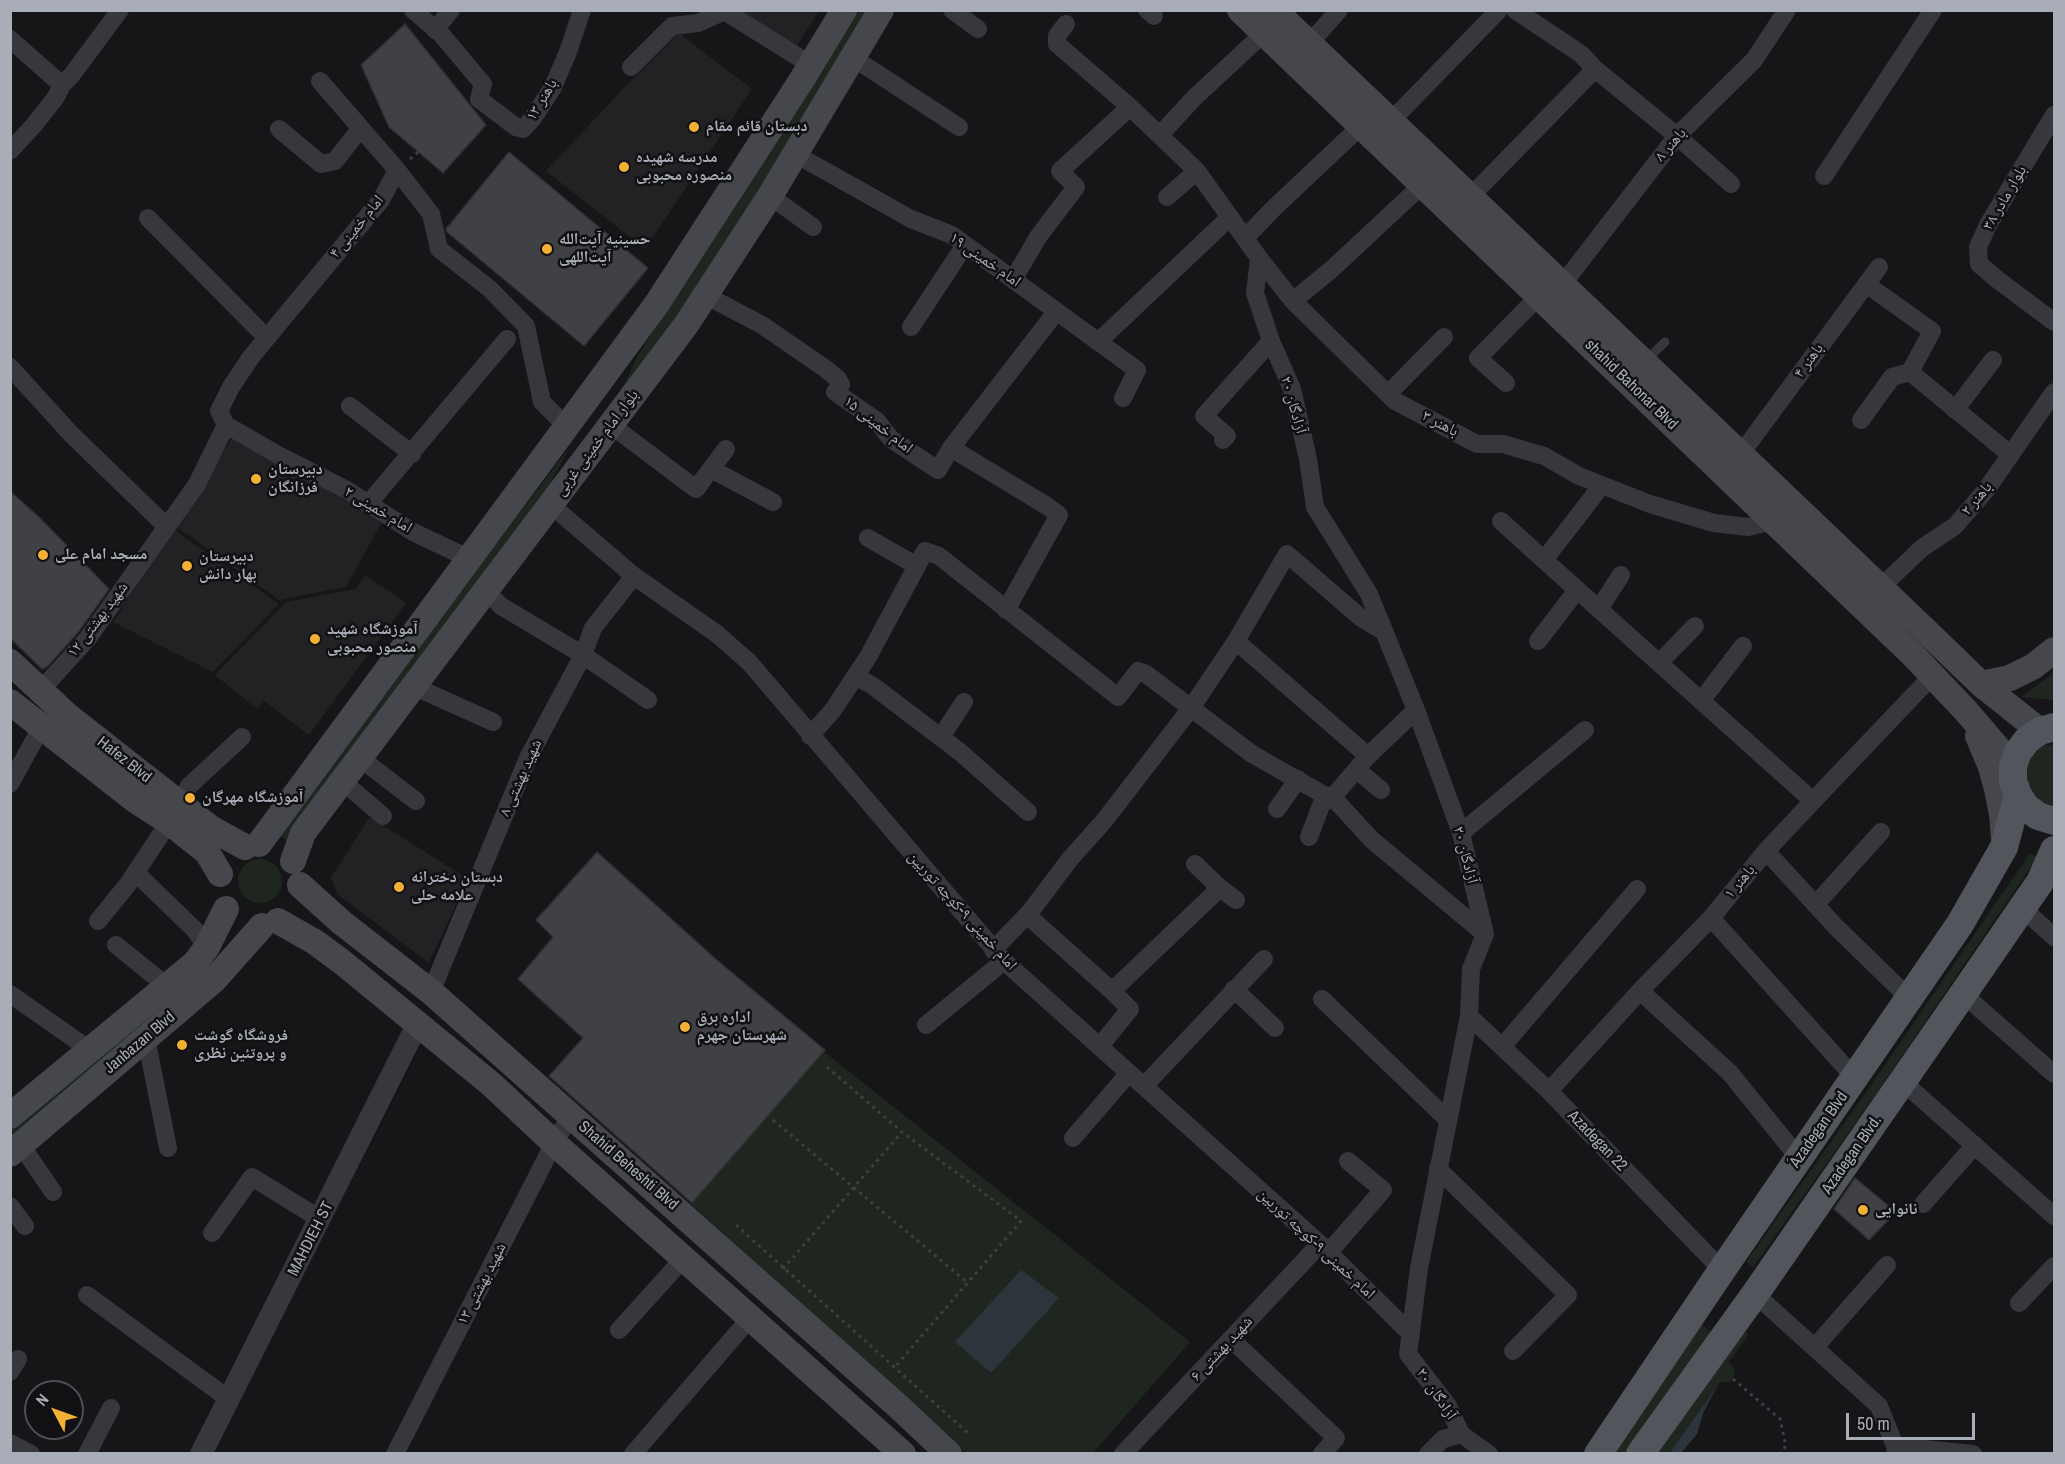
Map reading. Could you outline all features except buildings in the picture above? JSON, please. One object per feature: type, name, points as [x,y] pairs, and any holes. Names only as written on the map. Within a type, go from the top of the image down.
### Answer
[{"type":"main road","points":[[252,845],[656,305],[844,10]]},
{"type":"main road","name":"بلوار امام خمینی غربی","points":[[293,861],[303,833],[682,329],[770,196],[881,10]]},
{"type":"main road","name":"shahid Bahonar Blvd","points":[[1240,10],[1269,22],[1309,44],[1470,197],[1548,294],[1644,363],[1981,684],[2051,728]]},
{"type":"main road","name":"shahid Bahonar Blvd","points":[[1269,22],[1361,126],[1422,185],[1548,294],[1773,521],[1933,675],[2013,766]]},
{"type":"main road","points":[[566,426],[596,446]]},
{"type":"main road","points":[[1981,684],[2010,678],[2034,666],[2055,650]]},
{"type":"main road","name":"Hafez Blvd","points":[[10,662],[174,813],[207,852],[220,874]]},
{"type":"main road","name":"Hafez Blvd","points":[[10,702],[135,800],[174,813],[252,845]]},
{"type":"main road","points":[[1966,711],[1991,767],[2002,814],[2004,847]]},
{"type":"main road","points":[[2051,728],[2027,740],[2018,752],[2013,766],[2013,781],[2026,807],[2038,816],[2055,821]]},
{"type":"main road","name":"َAzadegan Blvd","points":[[1598,1454],[1960,924],[2004,847],[2018,795]]},
{"type":"main road","points":[[252,845],[271,845],[284,851],[293,861],[299,874],[300,885],[297,902],[288,914],[270,923],[249,925],[238,920],[226,909],[221,901],[220,874],[223,865],[231,855],[252,845]]},
{"type":"main road","name":"Azadegan Blvd.","points":[[1640,1454],[1755,1294],[1964,994],[2040,882],[2055,850]]},
{"type":"main road","name":"Shahid Beheshti Blvd","points":[[300,885],[341,922],[431,992],[900,1407],[949,1454]]},
{"type":"main road","name":"Janbazan Blvd","points":[[10,1116],[195,963],[207,947],[226,909]]},
{"type":"main road","name":"Shahid Beheshti Blvd","points":[[270,923],[315,942],[491,1084],[554,1143],[751,1317],[889,1449]]},
{"type":"main road","name":"Janbazan Blvd","points":[[16,1150],[214,980],[270,923]]},
{"type":"main road","points":[[1722,1270],[1755,1294]]},
{"type":"street","points":[[10,151],[56,97],[62,85],[120,10]]},
{"type":"street","points":[[413,10],[435,30],[483,84],[479,99]]},
{"type":"street","points":[[435,30],[451,10]]},
{"type":"street","name":"باهنر ۱۳","points":[[479,99],[516,127],[523,129],[553,87],[582,10]]},
{"type":"street","points":[[952,10],[978,29]]},
{"type":"street","points":[[1309,44],[1339,10]]},
{"type":"street","points":[[1390,122],[1499,10]]},
{"type":"street","points":[[1515,10],[1581,54],[1595,69],[1677,135],[1731,184]]},
{"type":"street","name":"باهنر ۸","points":[[1506,383],[1478,358],[1548,294],[1677,135],[1754,60],[1787,10]]},
{"type":"street","points":[[1824,176],[1933,10]]},
{"type":"street","points":[[631,68],[672,26],[698,23],[726,11],[811,65]]},
{"type":"street","points":[[1160,135],[1179,112],[1269,22]]},
{"type":"street","name":"باهنر ۳","points":[[1066,24],[1057,36],[1057,44],[1130,107],[1197,171],[1259,258],[1293,301],[1395,401],[1477,444],[1503,444],[1544,456],[1579,476],[1650,504],[1714,523],[1748,527],[1773,521]]},
{"type":"street","points":[[10,39],[62,85]]},
{"type":"street","points":[[852,57],[958,127]]},
{"type":"street","points":[[1470,197],[1595,69]]},
{"type":"street","points":[[320,81],[397,170],[431,214],[439,249],[490,289],[526,326],[542,402],[566,426]]},
{"type":"street","points":[[1013,280],[1038,237],[1076,187],[1060,171],[1130,107]]},
{"type":"street","name":"بلوار مادر ۳۸","points":[[2055,115],[1988,225],[1978,247],[1979,264],[2055,322]]},
{"type":"street","points":[[1245,238],[1361,126]]},
{"type":"street","points":[[279,129],[321,164],[335,161],[360,129]]},
{"type":"street","name":"امام خمینی ۱۹","points":[[795,154],[911,219],[952,235],[1137,370],[1123,398]]},
{"type":"street","name":"امام خمینی ۴","points":[[226,425],[219,411],[231,387],[251,357],[381,200],[397,170]]},
{"type":"street","points":[[1167,197],[1197,171]]},
{"type":"street","points":[[1293,301],[1332,269],[1422,185]]},
{"type":"street","points":[[770,196],[813,227]]},
{"type":"street","points":[[1098,342],[1230,217]]},
{"type":"street","points":[[148,218],[267,338]]},
{"type":"street","points":[[911,327],[965,245]]},
{"type":"street","name":"آزادگان ۲۰","points":[[1259,258],[1255,293],[1271,341],[1292,389],[1308,459],[1315,507],[1369,594],[1416,710],[1461,833],[1485,934],[1471,969],[1469,1016],[1419,1268],[1408,1354],[1448,1406],[1461,1434],[1489,1454]]},
{"type":"street","name":"باهنر ۴","points":[[1740,455],[1879,267]]},
{"type":"street","points":[[1861,420],[1892,377],[1910,372],[1932,331],[1866,284]]},
{"type":"street","name":"امام خمینی ۱۵","points":[[705,295],[762,325],[826,369],[838,379],[841,385],[835,392],[877,421],[891,439],[938,470],[951,448]]},
{"type":"street","points":[[1006,610],[1059,515],[951,448],[1056,312]]},
{"type":"street","points":[[1388,394],[1444,337]]},
{"type":"street","points":[[368,504],[507,339]]},
{"type":"street","points":[[1223,440],[1227,436],[1204,416],[1271,341]]},
{"type":"street","points":[[1954,410],[1993,360]]},
{"type":"street","points":[[10,367],[71,434],[166,526]]},
{"type":"street","points":[[1910,372],[2011,455]]},
{"type":"street","name":"باهنر ۲","points":[[1880,588],[1922,548],[1955,526],[1986,490],[2055,392]]},
{"type":"street","points":[[350,406],[411,454]]},
{"type":"street","name":"امام خمینی ۲","points":[[226,425],[347,490],[413,532],[468,558]]},
{"type":"street","name":"شهید بهشتی ۱۲","points":[[41,690],[88,638],[197,484],[226,425]]},
{"type":"street","points":[[611,425],[696,489],[726,449]]},
{"type":"street","points":[[711,470],[773,502]]},
{"type":"street","points":[[1544,560],[1602,485]]},
{"type":"street","name":"امام خمینی ۹-کوچه توربین","points":[[551,505],[634,576],[717,634],[749,662],[998,956],[1324,1248],[1411,1334]]},
{"type":"street","points":[[1501,521],[1813,801]]},
{"type":"street","points":[[868,538],[921,558],[939,556],[1118,697],[1138,671],[1146,674],[1252,754],[1338,803],[1372,840],[1485,934]]},
{"type":"street","points":[[926,1026],[998,956],[1070,859],[1104,821],[1191,708],[1236,641],[1287,554],[1360,617],[1383,631]]},
{"type":"street","points":[[810,736],[832,710],[868,657],[921,558]]},
{"type":"street","points":[[1599,609],[1621,575]]},
{"type":"street","name":"شهید بهشتی ۸","points":[[431,992],[528,758],[583,655],[593,628],[634,576]]},
{"type":"street","points":[[485,590],[501,606],[583,655],[648,700]]},
{"type":"street","points":[[1538,641],[1577,590]]},
{"type":"street","points":[[1659,663],[1695,626]]},
{"type":"street","points":[[1236,641],[1362,763],[1381,790]]},
{"type":"street","points":[[1701,701],[1743,646]]},
{"type":"street","points":[[749,662],[748,654],[926,871]]},
{"type":"street","name":"باهنر ۱","points":[[1549,1091],[1640,991],[1711,918],[1766,851],[1933,675]]},
{"type":"street","points":[[855,676],[873,686],[941,737],[1028,812]]},
{"type":"street","points":[[413,686],[493,722]]},
{"type":"street","points":[[941,737],[964,702]]},
{"type":"street","points":[[1308,837],[1328,797],[1416,710]]},
{"type":"street","points":[[10,784],[42,726]]},
{"type":"street","points":[[1461,833],[1585,730]]},
{"type":"street","points":[[98,921],[136,873],[189,786],[242,737]]},
{"type":"street","points":[[360,758],[416,801]]},
{"type":"street","points":[[1277,809],[1298,779]]},
{"type":"street","points":[[342,781],[383,816]]},
{"type":"street","points":[[1816,904],[1881,832]]},
{"type":"street","points":[[1766,851],[1836,927],[1910,999]]},
{"type":"street","points":[[1195,864],[1236,900]]},
{"type":"street","points":[[136,873],[195,930],[207,947]]},
{"type":"street","points":[[1112,991],[1220,888]]},
{"type":"street","points":[[1502,1047],[1637,889]]},
{"type":"street","points":[[2022,908],[2055,937]]},
{"type":"street","points":[[1027,915],[1130,1009],[1100,1046]]},
{"type":"street","points":[[1711,918],[1856,1078]]},
{"type":"street","points":[[116,945],[168,987]]},
{"type":"street","points":[[1143,1086],[1264,959]]},
{"type":"street","points":[[1234,989],[1275,1028]]},
{"type":"street","points":[[1640,991],[1730,1073],[1799,1158]]},
{"type":"street","points":[[10,994],[90,1050]]},
{"type":"street","points":[[1964,994],[2055,1074]]},
{"type":"street","points":[[1322,999],[1447,1119]]},
{"type":"street","name":"Azadegan 22","points":[[1469,1016],[1549,1091],[1722,1270]]},
{"type":"street","name":"MAHDIEH ST","points":[[201,1454],[418,1023]]},
{"type":"street","points":[[146,1038],[168,1148]]},
{"type":"street","points":[[1073,1138],[1129,1073]]},
{"type":"street","points":[[1903,1082],[2055,1216]]},
{"type":"street","name":"شهید بهشتی ۱۳","points":[[395,1454],[554,1143],[571,1115]]},
{"type":"street","points":[[1923,1204],[1975,1146]]},
{"type":"street","points":[[16,1150],[53,1192]]},
{"type":"street","name":"شهید بهشتی ۶","points":[[1123,1454],[1232,1340],[1383,1190],[1348,1161]]},
{"type":"street","points":[[1438,1169],[1568,1295],[1513,1351]]},
{"type":"street","points":[[212,1233],[252,1177],[320,1220]]},
{"type":"street","points":[[10,1206],[25,1226]]},
{"type":"street","points":[[619,1330],[684,1258]]},
{"type":"street","points":[[1815,1347],[1887,1265]]},
{"type":"street","points":[[2019,1303],[2055,1266]]},
{"type":"street","points":[[87,1294],[230,1400]]},
{"type":"street","points":[[1755,1294],[1879,1406],[1896,1450],[1973,1454]]},
{"type":"street","points":[[633,1454],[751,1317]]},
{"type":"street","points":[[1232,1340],[1336,1438],[1322,1454]]},
{"type":"street","points":[[87,1454],[111,1408]]},
{"type":"street","points":[[1428,1454],[1443,1439],[1461,1434]]},
{"type":"street","points":[[10,1443],[31,1454]]},
{"type":"lane","points":[[1644,363],[1665,342]]},
{"type":"path","points":[[397,170],[479,99]]},
{"type":"path","points":[[827,1067],[902,1132],[1021,1221],[894,1368]]},
{"type":"path","points":[[774,1120],[968,1283]]},
{"type":"path","points":[[783,1269],[902,1132]]},
{"type":"path","points":[[736,1225],[970,1436]]},
{"type":"path","points":[[1733,1380],[1780,1419],[1786,1446],[1779,1454]]},
{"type":"shaded area","points":[[738,11],[819,11],[796,47]]},
{"type":"shaded area","points":[[855,11],[871,11],[708,278],[617,399],[638,355],[806,93]]},
{"type":"shaded area","points":[[679,33],[752,89],[645,249],[546,171]]},
{"type":"shaded area","name":"دبیرستان فرزانگان","points":[[233,437],[383,520],[346,587],[279,600],[174,525]]},
{"type":"shaded area","points":[[569,448],[541,501],[289,841],[276,834]]},
{"type":"shaded area","name":"دبیرستان بهار دانش","points":[[173,529],[279,604],[213,672],[113,622]]},
{"type":"shaded area","name":"آموزشگاه شهید منصور محبوبی","points":[[365,575],[406,603],[309,735],[264,701],[257,709],[215,675],[286,602],[355,589]]},
{"type":"shaded area","points":[[2054,671],[2054,700],[2021,697],[2043,681]]},
{"type":"shaded area","points":[[2054,744],[2054,806],[2052,806],[2041,802],[2028,788],[2026,769],[2035,751]]},
{"type":"shaded area","name":"دبستان دخترانه علامه حلی","points":[[370,817],[468,879],[429,963],[338,895],[331,877]]},
{"type":"shaded area","points":[[2030,853],[2037,858],[1874,1097],[1753,1267],[1746,1262],[1867,1091]]},
{"type":"shaded area","points":[[260,859],[275,866],[282,881],[275,896],[260,903],[245,896],[238,881],[245,866]]},
{"type":"shaded area","points":[[227,951],[231,955],[11,1142],[11,1128]]},
{"type":"shaded area","points":[[823,1051],[1190,1342],[1093,1453],[966,1453],[691,1204]]},
{"type":"shaded area","points":[[1021,1270],[1059,1298],[991,1373],[955,1342]]},
{"type":"shaded area","points":[[1699,1322],[1711,1332],[1626,1453],[1608,1454]]},
{"type":"shaded area","points":[[1742,1330],[1749,1334],[1729,1362],[1735,1369],[1733,1379],[1730,1382],[1720,1382],[1703,1413],[1697,1434],[1681,1453],[1655,1454]]},
{"type":"shaded area","points":[[1716,1388],[1703,1413],[1697,1434],[1681,1453],[1670,1453]]},
{"type":"place","name":"دبستان قائم مقام","points":[[694,127]]},
{"type":"place","name":"مدرسه شهیده منصوره محبوبی","points":[[624,167]]},
{"type":"place","name":"حسینیه آیت‌الله آیت‌اللهی","points":[[547,249]]},
{"type":"place","name":"دبیرستان فرزانگان","points":[[256,479]]},
{"type":"place","name":"مسجد امام علی","points":[[43,555]]},
{"type":"place","name":"دبیرستان بهار دانش","points":[[187,566]]},
{"type":"place","name":"آموزشگاه شهید منصور محبوبی","points":[[315,639]]},
{"type":"place","name":"آموزشگاه مهرگان","points":[[190,798]]},
{"type":"place","name":"دبستان دخترانه علامه حلی","points":[[399,887]]},
{"type":"place","name":"اداره برق شهرستان جهرم","points":[[685,1027]]},
{"type":"place","name":"فروشگاه گوشت و پروتئین نظری","points":[[182,1045]]},
{"type":"place","name":"نانوایی","points":[[1863,1210]]}]
